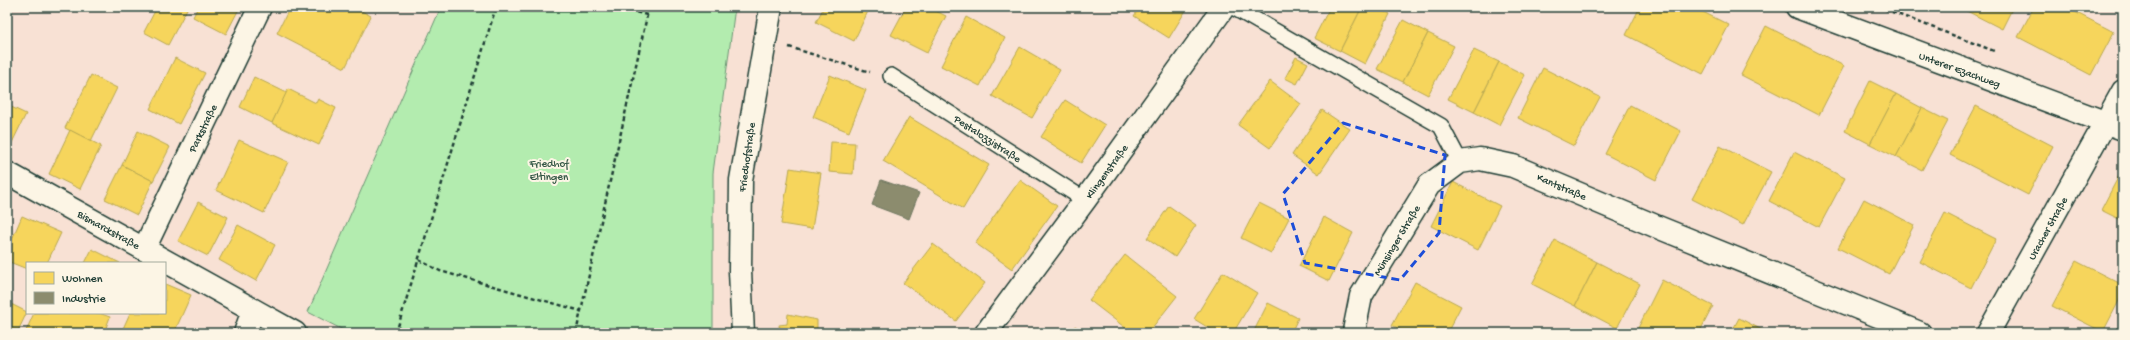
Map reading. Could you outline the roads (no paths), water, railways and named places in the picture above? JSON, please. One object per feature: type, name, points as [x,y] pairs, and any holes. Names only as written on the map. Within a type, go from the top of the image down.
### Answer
[{"type":"street","name":"Parkstraße","points":[[144,249],[260,7]]},
{"type":"street","name":"Friedhofstraße","points":[[743,333],[740,271],[741,180],[771,7]]},
{"type":"street","name":"Klingenstraße","points":[[986,333],[1085,200],[1224,7]]},
{"type":"street","name":"Unterer Ezachweg","points":[[1797,7],[2114,126]]},
{"type":"street","name":"Uracher Straße","points":[[1988,333],[2114,126],[2123,91]]},
{"type":"street","name":"Kantstraße","points":[[1460,162],[1480,159],[1513,166],[1660,228],[1920,333]]},
{"type":"street","name":"Münsinger Straße","points":[[1352,332],[1361,296],[1429,185],[1460,162]]},
{"type":"street","name":"Bismarckstraße","points":[[8,175],[295,333]]},
{"type":"street","points":[[245,333],[253,310]]},
{"type":"lane","points":[[1233,7],[1442,126],[1460,162]]},
{"type":"lane","name":"Pestalozzistraße","points":[[891,76],[1085,200]]},
{"type":"park label","name":"Friedhof Eltingen","points":[[549,169]]}]
